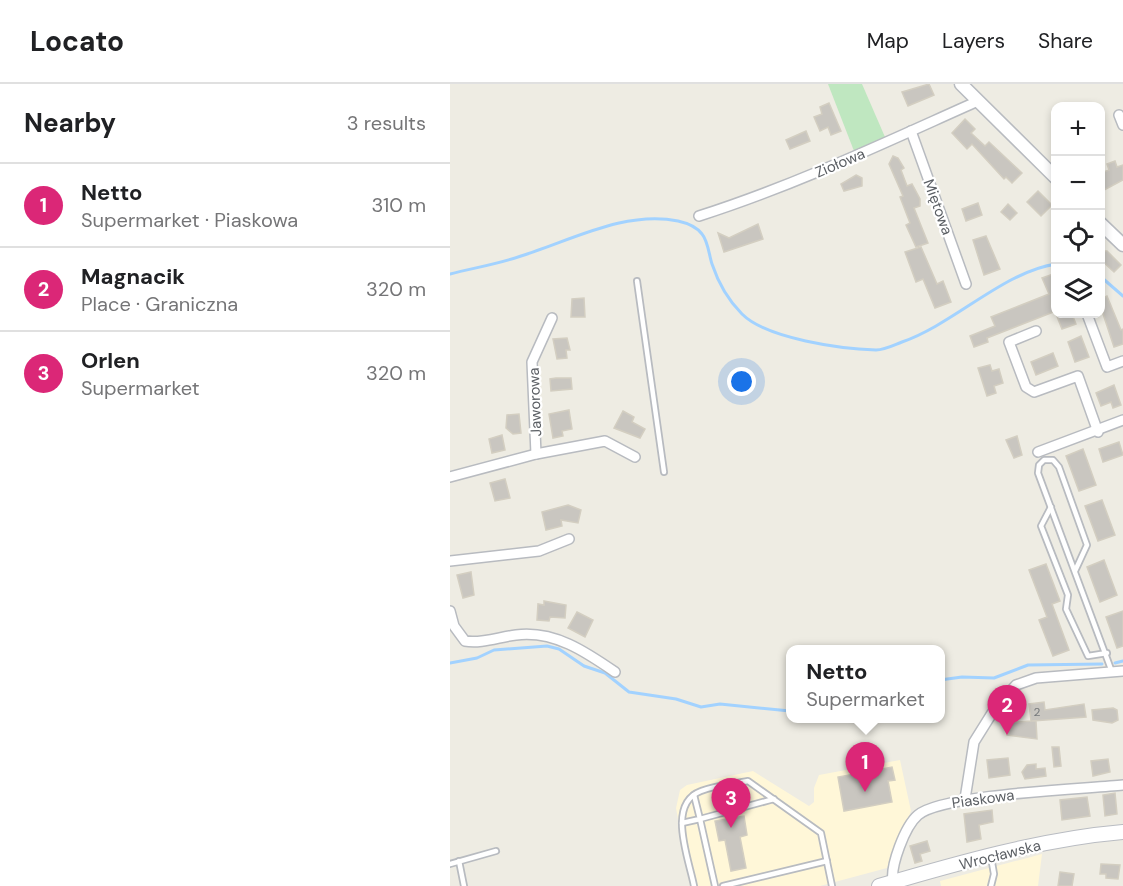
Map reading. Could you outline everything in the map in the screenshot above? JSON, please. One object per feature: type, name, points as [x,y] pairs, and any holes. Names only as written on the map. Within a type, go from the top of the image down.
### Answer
[{"type":"main road","name":"Wrocławska","points":[[886,884],[1066,839],[1123,832]]},
{"type":"street","points":[[961,84],[1051,173]]},
{"type":"street","name":"Ziołowa","points":[[699,216],[756,197],[978,101]]},
{"type":"street","points":[[1119,115],[1123,125]]},
{"type":"street","name":"Miętowa","points":[[911,131],[966,284]]},
{"type":"street","points":[[1105,227],[1123,245]]},
{"type":"street","name":"Jaworowa","points":[[536,454],[532,362],[552,318]]},
{"type":"street","points":[[1089,318],[1107,367],[1123,361]]},
{"type":"street","points":[[1036,331],[1009,342],[1026,387],[1034,392],[1078,376],[1098,432]]},
{"type":"street","points":[[1038,452],[1098,432],[1123,420]]},
{"type":"street","name":"Jaworowa","points":[[450,477],[536,454],[605,441],[635,457]]},
{"type":"street","points":[[450,561],[539,551],[569,539]]},
{"type":"street","points":[[450,611],[459,636],[465,640],[481,641],[519,634],[563,641],[582,650],[615,672]]},
{"type":"street","points":[[965,799],[974,742],[994,710],[1016,685],[1036,678],[1123,671]]},
{"type":"street","name":"Piaskowa","points":[[886,884],[918,815],[965,799],[1123,785]]},
{"type":"lane","points":[[637,281],[664,472]]},
{"type":"lane","points":[[1075,571],[1087,545],[1059,467],[1053,460],[1044,460],[1039,465],[1038,473],[1075,571],[1107,653],[1112,672]]},
{"type":"lane","points":[[1051,507],[1041,526],[1068,595],[1066,609],[1088,656],[1107,653]]},
{"type":"lane","points":[[694,886],[682,823],[684,807],[694,795],[701,791],[748,781],[821,833],[832,886]]},
{"type":"lane","points":[[694,795],[715,886]]},
{"type":"lane","points":[[682,823],[774,799]]},
{"type":"lane","points":[[450,864],[496,851]]},
{"type":"lane","points":[[991,857],[994,874],[991,886]]},
{"type":"lane","points":[[459,861],[464,886]]},
{"type":"lane","points":[[723,886],[826,861]]},
{"type":"shaded area","points":[[900,760],[911,811],[887,868],[820,886],[690,886],[676,808],[680,790],[687,785],[753,771],[809,806],[814,802],[814,788],[819,775]]},
{"type":"shaded area","points":[[1042,854],[1038,886],[941,886],[940,881]]},
{"type":"green space","points":[[828,84],[862,84],[885,137],[854,151]]},
{"type":"building","points":[[929,84],[934,95],[908,106],[902,92]]},
{"type":"building","points":[[829,103],[841,131],[831,135],[828,127],[820,131],[814,117],[822,114],[820,107]]},
{"type":"building","points":[[965,119],[975,129],[971,133],[985,146],[989,142],[1022,173],[1012,183],[1006,177],[1004,179],[972,144],[967,149],[952,133]]},
{"type":"building","points":[[806,131],[810,141],[790,149],[786,140]]},
{"type":"building","points":[[893,156],[898,158],[904,168],[901,170],[907,186],[912,184],[920,199],[920,206],[914,208],[928,243],[916,247],[906,225],[910,223],[900,197],[903,196],[889,164]]},
{"type":"building","points":[[1115,161],[1117,167],[1123,165],[1123,180],[1105,189],[1105,172],[1109,170],[1107,164]]},
{"type":"building","points":[[856,175],[862,178],[862,186],[844,191],[841,184]]},
{"type":"building","points":[[1038,191],[1051,206],[1041,216],[1027,202]]},
{"type":"building","points":[[978,203],[982,215],[966,221],[962,209]]},
{"type":"building","points":[[1008,204],[1017,213],[1010,220],[1001,212]]},
{"type":"building","points":[[758,224],[763,239],[724,252],[718,233],[729,238]]},
{"type":"building","points":[[986,236],[1000,269],[984,275],[973,240]]},
{"type":"building","points":[[921,247],[937,284],[943,281],[951,302],[935,308],[923,279],[916,282],[905,252]]},
{"type":"building","points":[[1105,251],[1121,265],[1114,272],[1105,264]]},
{"type":"building","points":[[1051,275],[1051,313],[987,338],[988,342],[974,347],[970,336],[995,326],[991,317],[1049,294],[1042,278]]},
{"type":"building","points":[[1107,296],[1121,330],[1123,329],[1123,344],[1114,347],[1104,318],[1105,297]]},
{"type":"building","points":[[584,298],[585,317],[571,317],[572,299]]},
{"type":"building","points":[[1058,318],[1074,318],[1076,324],[1062,329]]},
{"type":"building","points":[[1081,336],[1089,357],[1075,362],[1068,342]]},
{"type":"building","points":[[567,338],[570,350],[566,350],[567,358],[557,359],[553,339]]},
{"type":"building","points":[[1053,353],[1058,366],[1036,375],[1031,362]]},
{"type":"building","points":[[990,365],[992,371],[999,369],[1003,383],[994,386],[996,393],[987,396],[978,368]]},
{"type":"building","points":[[571,378],[572,389],[551,391],[550,379]]},
{"type":"building","points":[[1114,385],[1121,405],[1113,408],[1111,402],[1101,406],[1096,393]]},
{"type":"building","points":[[569,410],[572,429],[562,431],[563,436],[553,438],[549,414]]},
{"type":"building","points":[[623,411],[634,417],[632,422],[645,429],[640,438],[614,428]]},
{"type":"building","points":[[519,414],[521,433],[513,434],[506,428],[507,415]]},
{"type":"building","points":[[502,435],[505,450],[492,453],[489,439]]},
{"type":"building","points":[[1017,436],[1022,455],[1014,458],[1006,440]]},
{"type":"building","points":[[1119,442],[1123,455],[1103,462],[1099,449]]},
{"type":"building","points":[[1083,449],[1096,485],[1079,491],[1066,456]]},
{"type":"building","points":[[505,479],[510,498],[495,501],[490,483]]},
{"type":"building","points":[[1102,500],[1115,535],[1098,541],[1085,506]]},
{"type":"building","points":[[568,505],[581,510],[578,523],[561,520],[562,526],[546,530],[542,512]]},
{"type":"building","points":[[1104,560],[1117,595],[1100,602],[1087,567]]},
{"type":"building","points":[[1046,564],[1060,601],[1052,604],[1069,650],[1053,656],[1039,620],[1047,617],[1029,570]]},
{"type":"building","points":[[471,572],[474,595],[463,598],[457,575]]},
{"type":"building","points":[[544,601],[566,605],[565,618],[550,617],[549,621],[537,620],[538,604],[544,605]]},
{"type":"building","points":[[1123,611],[1123,646],[1117,648],[1106,617]]},
{"type":"building","points":[[577,612],[593,620],[585,637],[568,628]]},
{"type":"building","points":[[1044,702],[1045,710],[1084,704],[1086,717],[1032,721],[1036,721],[1037,739],[1007,735],[1006,723],[1031,721],[1029,704]]},
{"type":"building","points":[[1113,708],[1117,710],[1118,720],[1112,723],[1093,720],[1092,710]]},
{"type":"building","points":[[1052,747],[1059,747],[1061,766],[1054,767]]},
{"type":"building","points":[[1008,758],[1010,775],[989,778],[987,760]]},
{"type":"building","points":[[1108,759],[1110,772],[1093,776],[1091,761]]},
{"type":"building","points":[[1036,764],[1036,769],[1045,768],[1046,776],[1025,779],[1022,772],[1027,765]]},
{"type":"building","points":[[892,767],[895,780],[888,781],[892,802],[844,811],[838,777]]},
{"type":"building","points":[[733,792],[735,804],[718,806],[716,795]]},
{"type":"building","points":[[1115,793],[1117,814],[1105,816],[1103,795]]},
{"type":"building","points":[[1087,797],[1090,816],[1062,820],[1060,800]]},
{"type":"building","points":[[992,810],[993,822],[979,825],[981,839],[967,842],[964,814]]},
{"type":"building","points":[[744,816],[747,835],[740,837],[746,868],[731,871],[725,840],[719,841],[715,821]]},
{"type":"building","points":[[927,841],[930,851],[920,854],[922,861],[915,863],[910,846]]},
{"type":"building","points":[[1101,864],[1120,865],[1118,879],[1106,878],[1106,874],[1100,874]]},
{"type":"building","points":[[1060,872],[1074,874],[1072,886],[1058,886]]},
{"type":"waterway","points":[[450,274],[512,259],[618,223],[658,219],[678,221],[691,225],[702,234],[714,271],[724,290],[737,309],[754,323],[786,336],[806,341],[876,350],[921,334],[998,287],[1036,269],[1051,265]]},
{"type":"waterway","points":[[1105,280],[1123,296]]},
{"type":"waterway","points":[[450,663],[477,658],[494,650],[547,646],[559,649],[584,666],[605,673],[629,692],[676,699],[701,707],[720,704],[786,711]]},
{"type":"waterway","points":[[1115,663],[1123,661]]},
{"type":"waterway","points":[[945,679],[962,677],[994,678],[1028,665],[1102,664]]},
{"type":"place","name":"Magnacik","points":[[1007,735]]},
{"type":"place","name":"Netto","points":[[865,792]]},
{"type":"place","name":"Orlen","points":[[731,828]]}]
